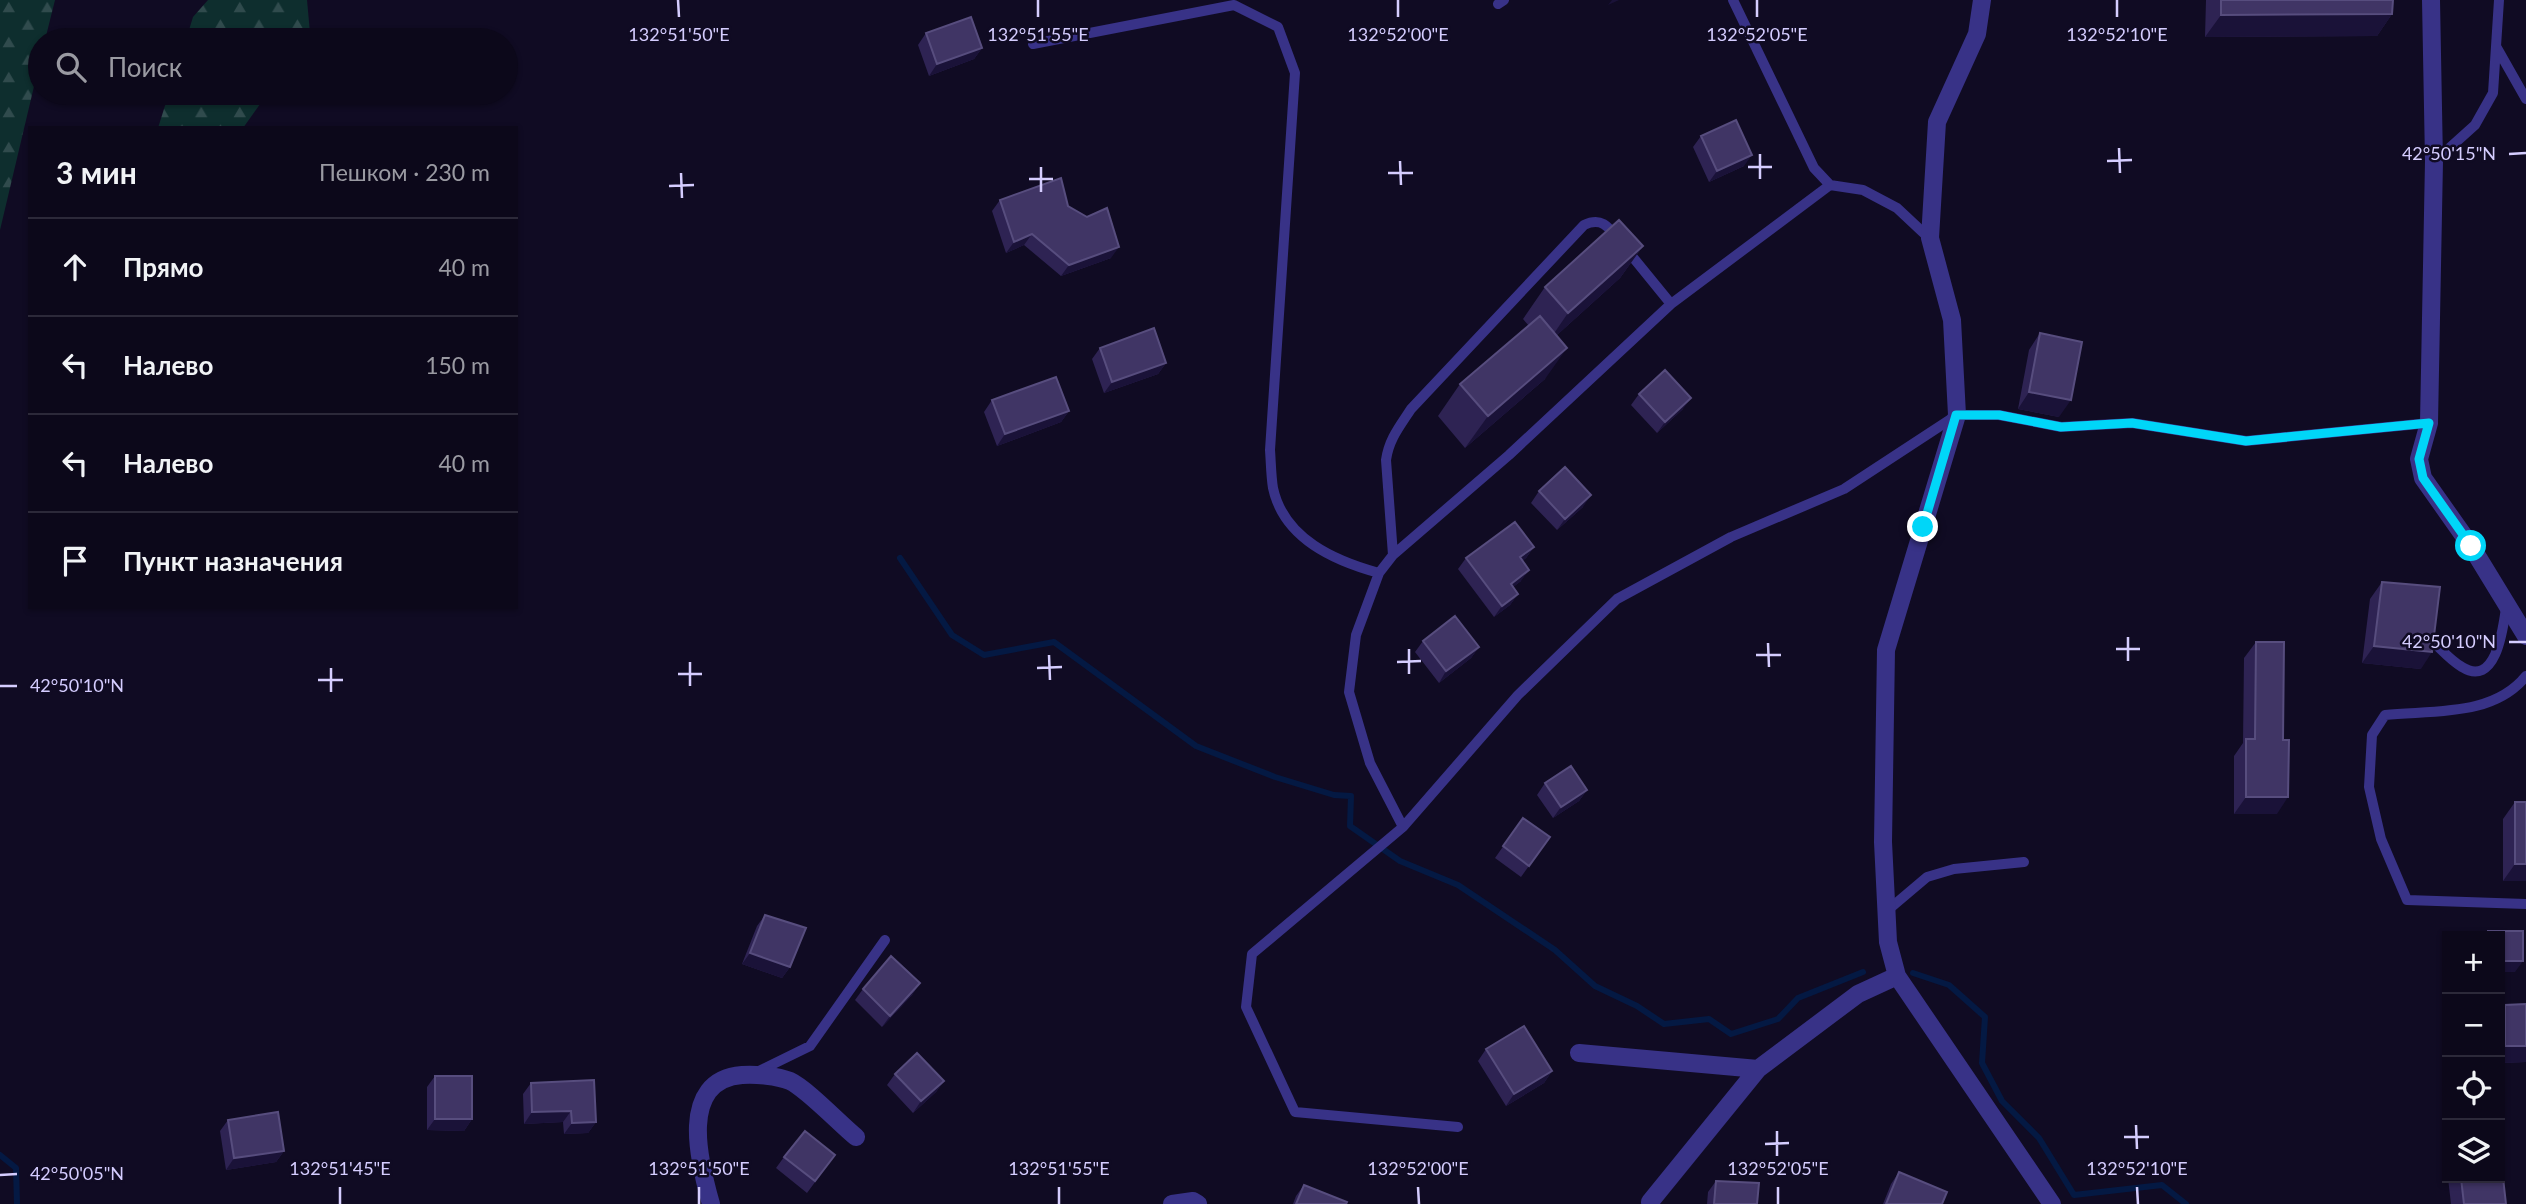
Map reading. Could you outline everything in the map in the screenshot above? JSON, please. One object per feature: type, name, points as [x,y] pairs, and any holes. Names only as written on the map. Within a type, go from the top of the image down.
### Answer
[{"type":"street","points":[[1982,0],[1977,34],[1937,122],[1930,238],[1952,320],[1956,415],[1886,650],[1883,842],[1888,942],[1897,976],[2052,1204]]},
{"type":"street","points":[[2431,0],[2434,161],[2429,423],[2419,459],[2423,478],[2526,636]]},
{"type":"street","points":[[1650,1202],[1759,1069],[1858,994],[1897,976]]},
{"type":"street","points":[[1579,1053],[1759,1069]]},
{"type":"street","points":[[711,1204],[702,1175],[698,1138],[699,1105],[711,1088],[726,1076],[752,1074],[790,1081],[856,1137]]},
{"type":"street","points":[[1172,1204],[1193,1201],[1198,1204]]},
{"type":"lane","points":[[1733,0],[1814,167],[1829,184],[1863,190],[1897,208],[1930,238]]},
{"type":"lane","points":[[2434,161],[2475,125],[2493,93],[2499,0]]},
{"type":"lane","points":[[1033,44],[1234,5],[1278,27],[1294,73],[1270,450],[1273,490],[1282,510],[1307,541],[1340,562],[1379,573]]},
{"type":"lane","points":[[2497,48],[2526,99]]},
{"type":"lane","points":[[1404,827],[1370,763],[1349,692],[1356,635],[1379,573],[1393,555],[1509,455],[1671,304],[1829,184]]},
{"type":"lane","points":[[1393,555],[1386,460],[1388,445],[1412,409],[1584,225],[1598,221],[1606,224],[1671,304]]},
{"type":"lane","points":[[1458,1127],[1295,1112],[1246,1007],[1252,954],[1404,827],[1518,695],[1617,599],[1731,537],[1844,489],[1956,415],[1999,415],[2061,427],[2132,423],[2246,441],[2429,423]]},
{"type":"lane","points":[[2432,641],[2461,667],[2474,672],[2486,669],[2495,657],[2507,604]]},
{"type":"lane","points":[[2526,676],[2500,700],[2479,706],[2385,715],[2372,735],[2369,787],[2381,839],[2407,900],[2526,904]]},
{"type":"lane","points":[[1888,909],[1927,877],[1954,869],[2024,862]]},
{"type":"lane","points":[[752,1074],[810,1046],[885,940]]},
{"type":"green space","points":[[0,0],[55,0],[48,28],[28,28],[30,105],[0,230]]},
{"type":"green space","points":[[208,0],[307,0],[310,28],[190,28],[193,17]]},
{"type":"green space","points":[[165,105],[259,105],[244,126],[159,126]]},
{"type":"building","points":[[2221,0],[2393,0],[2392,14],[2221,15]]},
{"type":"building","points":[[971,17],[982,48],[937,64],[926,33]]},
{"type":"building","points":[[1736,120],[1752,155],[1717,171],[1701,136]]},
{"type":"building","points":[[1061,178],[1068,206],[1087,217],[1107,208],[1119,247],[1069,265],[1032,234],[1014,242],[1000,200]]},
{"type":"building","points":[[1619,220],[1643,246],[1568,313],[1545,287]]},
{"type":"building","points":[[1540,316],[1567,348],[1488,416],[1460,384]]},
{"type":"building","points":[[1154,328],[1166,363],[1112,382],[1100,348]]},
{"type":"building","points":[[2040,333],[2082,342],[2071,400],[2029,392]]},
{"type":"building","points":[[1665,370],[1691,398],[1665,422],[1639,394]]},
{"type":"building","points":[[1056,377],[1069,411],[1005,434],[992,400]]},
{"type":"building","points":[[1565,467],[1591,495],[1565,519],[1539,491]]},
{"type":"building","points":[[1515,522],[1534,547],[1520,557],[1529,570],[1511,584],[1518,594],[1502,606],[1466,558]]},
{"type":"building","points":[[2382,582],[2440,587],[2432,652],[2374,646]]},
{"type":"building","points":[[1455,616],[1479,647],[1446,671],[1423,641]]},
{"type":"building","points":[[2256,642],[2284,642],[2283,740],[2289,740],[2288,797],[2246,797],[2246,739],[2255,739]]},
{"type":"building","points":[[1571,766],[1587,790],[1561,807],[1545,783]]},
{"type":"building","points":[[2515,802],[2526,802],[2526,864],[2515,864]]},
{"type":"building","points":[[1523,818],[1550,837],[1529,866],[1503,846]]},
{"type":"building","points":[[765,915],[806,928],[790,967],[750,953]]},
{"type":"building","points":[[2505,931],[2523,931],[2523,961],[2505,961]]},
{"type":"building","points":[[891,956],[920,983],[890,1016],[863,989]]},
{"type":"building","points":[[2526,1004],[2526,1046],[2505,1046],[2505,1005]]},
{"type":"building","points":[[1524,1026],[1552,1071],[1514,1094],[1486,1049]]},
{"type":"building","points":[[917,1053],[944,1081],[921,1101],[895,1074]]},
{"type":"building","points":[[435,1076],[472,1076],[472,1119],[435,1119]]},
{"type":"building","points":[[594,1080],[596,1122],[572,1123],[571,1111],[532,1112],[531,1083]]},
{"type":"building","points":[[278,1112],[284,1151],[234,1158],[228,1120]]},
{"type":"building","points":[[805,1131],[835,1155],[815,1181],[784,1157]]},
{"type":"building","points":[[1899,1172],[1947,1192],[1942,1204],[1886,1204]]},
{"type":"building","points":[[1716,1181],[1759,1183],[1757,1204],[1714,1204]]},
{"type":"building","points":[[2462,1183],[2504,1183],[2506,1204],[2464,1204]]},
{"type":"building","points":[[1304,1185],[1347,1202],[1296,1204]]},
{"type":"waterway","points":[[900,558],[952,635],[984,655],[1054,642],[1196,746],[1275,777],[1334,795],[1351,796],[1350,826],[1400,861],[1458,885],[1555,950],[1595,986],[1637,1006],[1664,1024],[1709,1019],[1731,1034],[1778,1019],[1798,998],[1863,972]]},
{"type":"waterway","points":[[1913,973],[1949,985],[1985,1017],[1982,1063],[2002,1101],[2039,1138],[2074,1195],[2162,1185],[2186,1204]]},
{"type":"waterway","points":[[0,1155],[16,1168],[17,1204]]},
{"type":"route","points":[[1923,527],[1956,415],[1999,415],[2061,427],[2132,423],[2246,441],[2429,423],[2419,459],[2423,478],[2471,546]]}]
